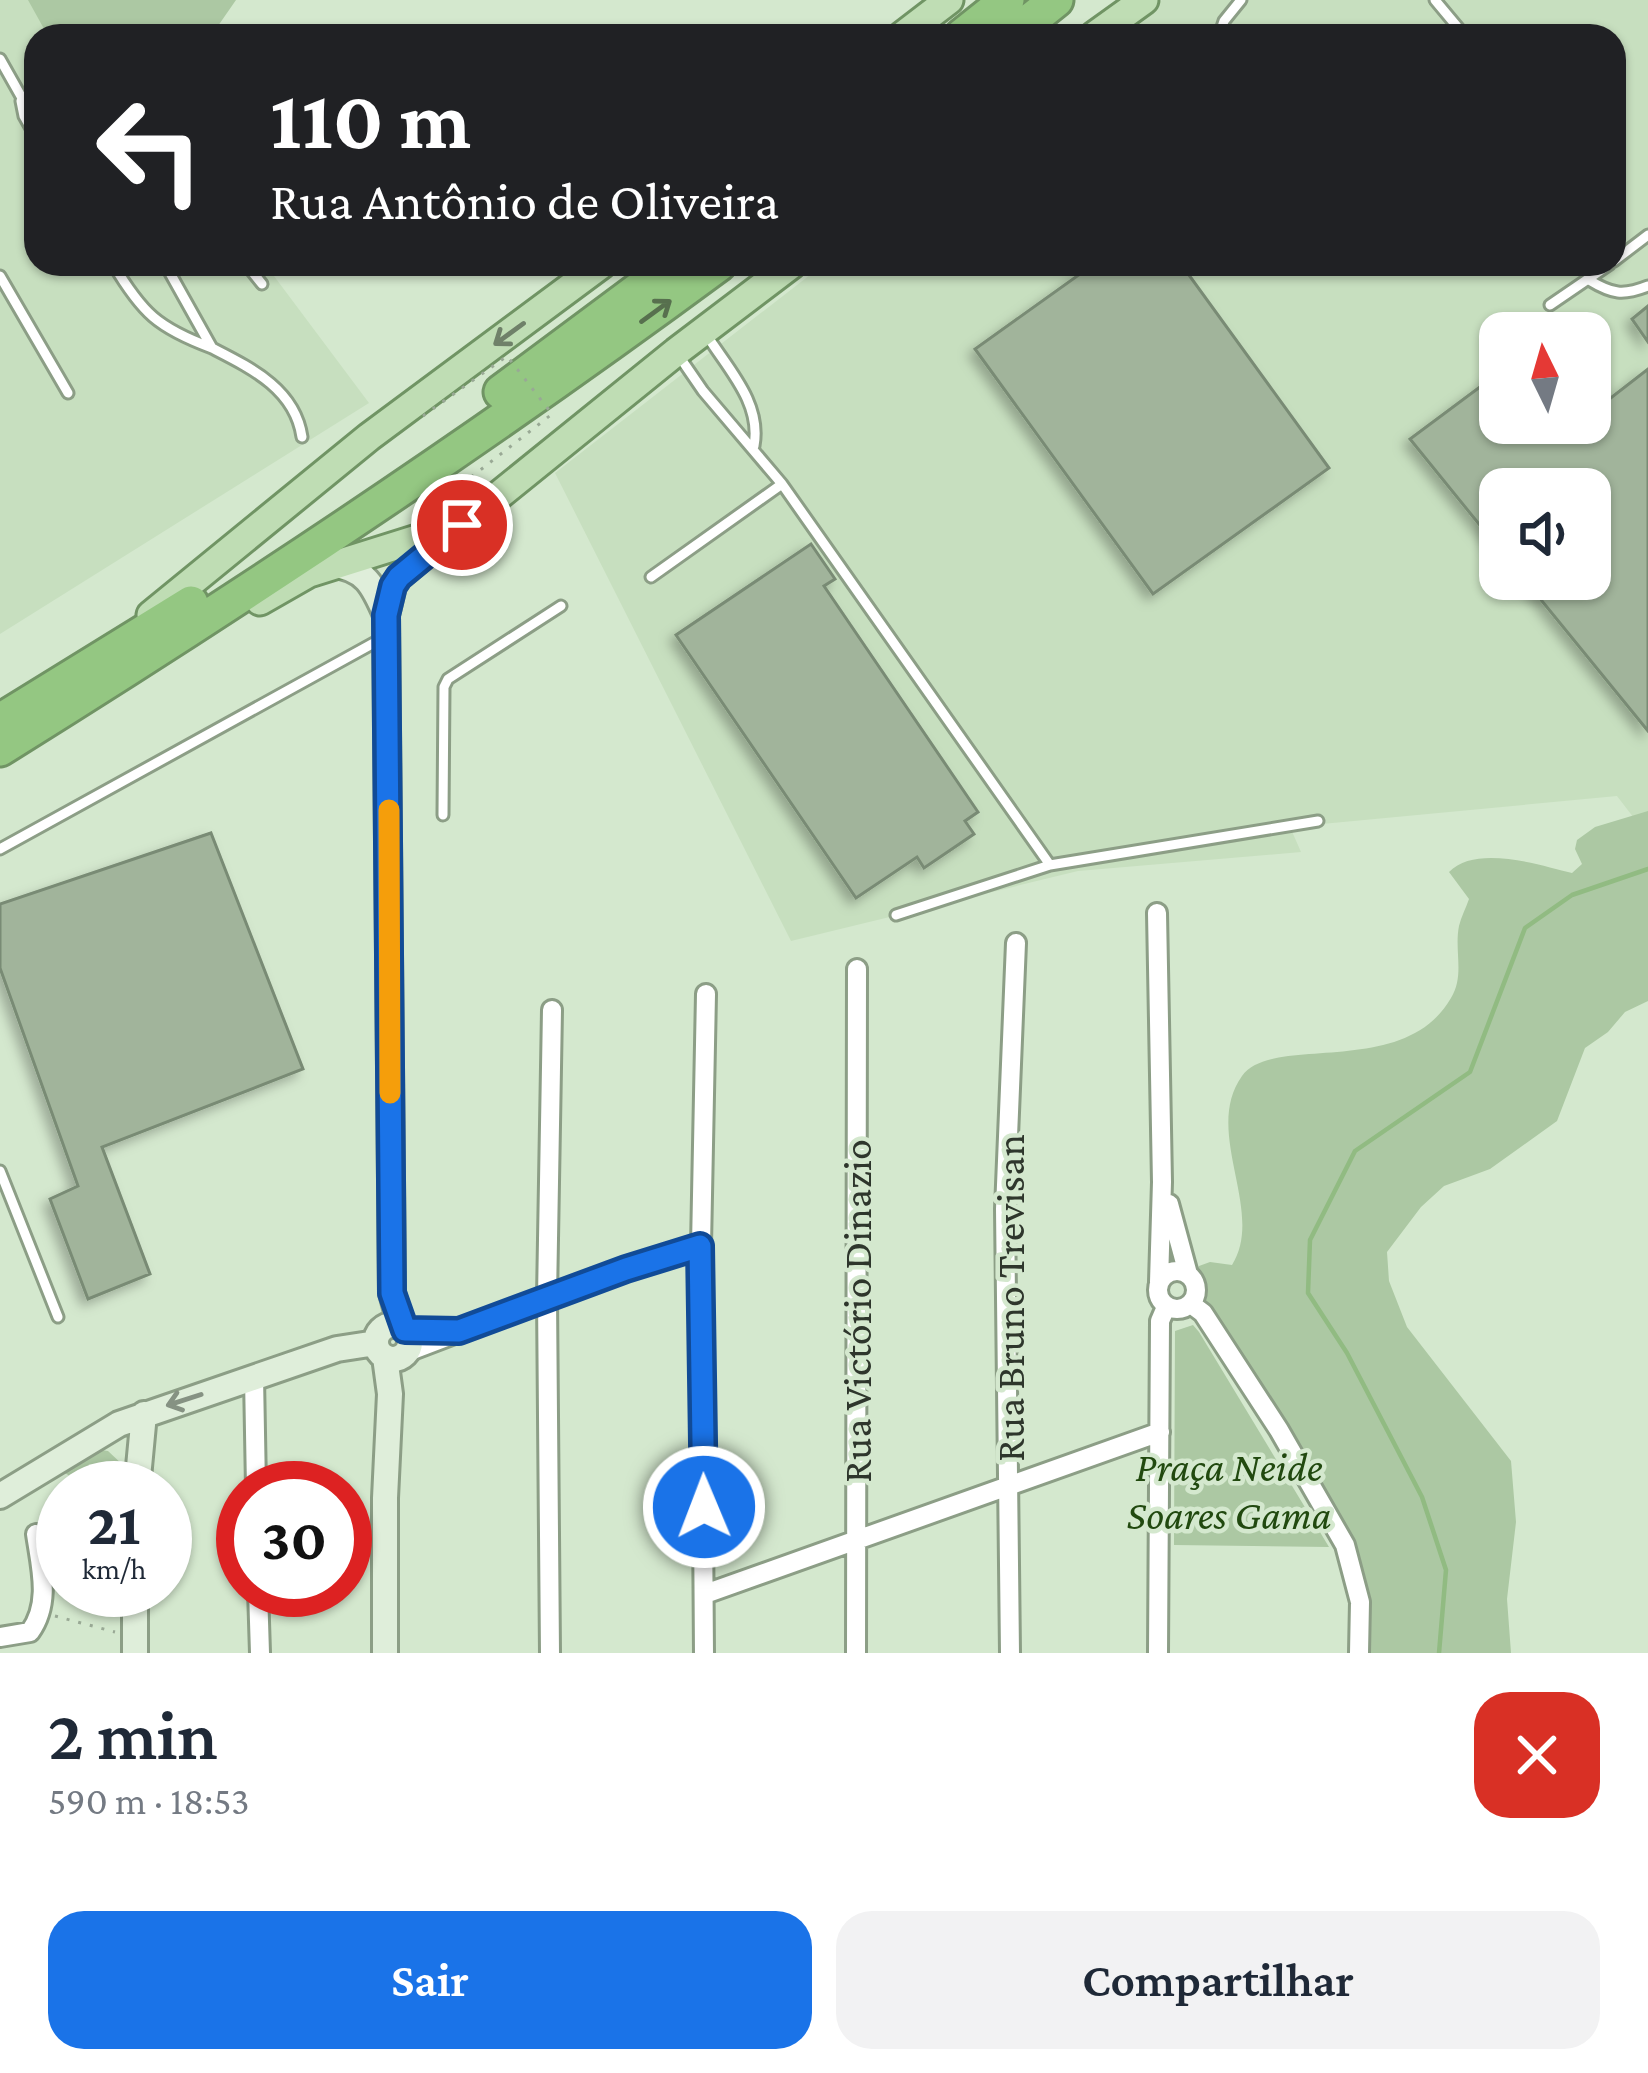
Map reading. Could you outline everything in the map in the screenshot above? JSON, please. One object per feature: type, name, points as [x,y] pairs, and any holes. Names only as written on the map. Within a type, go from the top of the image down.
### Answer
[{"type":"highway","points":[[977,24],[1007,0]]},
{"type":"highway","points":[[1026,24],[1056,0]]},
{"type":"highway","points":[[0,749],[278,547],[487,403],[657,276]]},
{"type":"highway","points":[[0,721],[119,662],[399,492],[701,276]]},
{"type":"main road","points":[[918,24],[949,0]]},
{"type":"main road","points":[[1111,24],[1144,0]]},
{"type":"main road","points":[[119,662],[185,585],[369,437],[586,276]]},
{"type":"main road","points":[[385,1653],[385,1498],[394,1342],[386,626],[393,586],[462,525],[776,276]]},
{"type":"main road","points":[[119,662],[185,645],[287,585],[332,565],[462,525]]},
{"type":"main road","points":[[332,565],[355,569],[367,578],[386,626]]},
{"type":"main road","points":[[0,1496],[81,1444],[144,1414],[337,1349],[394,1342]]},
{"type":"main road","points":[[139,1461],[144,1414]]},
{"type":"main road","points":[[81,1444],[109,1444],[124,1450],[129,1461]]},
{"type":"street","points":[[1157,913],[1162,1182],[1158,1296],[1166,1306],[1179,1310],[1191,1304],[1196,1285],[1188,1274],[1162,1182]]},
{"type":"street","name":"Rua Bruno Trevisan","points":[[1010,1653],[1005,1209],[1016,943]]},
{"type":"street","name":"Rua Victório Dinazio","points":[[856,1653],[857,969]]},
{"type":"street","points":[[704,1653],[700,1246],[706,994]]},
{"type":"street","points":[[550,1653],[547,1297],[552,1010]]},
{"type":"street","points":[[394,1342],[459,1331],[700,1246]]},
{"type":"street","points":[[1159,1282],[1168,1273],[1188,1274]]},
{"type":"street","points":[[1191,1304],[1203,1313],[1279,1430],[1345,1545],[1360,1601],[1359,1653]]},
{"type":"street","points":[[1158,1653],[1160,1322],[1166,1306]]},
{"type":"street","points":[[254,1377],[256,1461]]},
{"type":"street","points":[[705,1594],[1160,1432]]},
{"type":"street","points":[[0,1637],[30,1632],[38,1617]]},
{"type":"street","points":[[259,1617],[260,1653]]},
{"type":"lane","points":[[1223,24],[1241,0]]},
{"type":"lane","points":[[1435,0],[1455,24]]},
{"type":"lane","points":[[0,59],[22,98],[24,116]]},
{"type":"lane","points":[[0,276],[68,393]]},
{"type":"lane","points":[[119,276],[154,322],[262,373],[300,420],[302,436]]},
{"type":"lane","points":[[172,276],[212,348]]},
{"type":"lane","points":[[256,276],[262,284]]},
{"type":"lane","points":[[1550,305],[1594,276]]},
{"type":"lane","points":[[1589,280],[1611,293],[1648,286]]},
{"type":"lane","points":[[704,331],[752,405],[758,422],[754,446]]},
{"type":"lane","points":[[676,352],[782,484],[1050,865]]},
{"type":"lane","points":[[651,577],[782,484]]},
{"type":"lane","points":[[443,814],[444,687],[448,679],[561,606]]},
{"type":"lane","points":[[0,849],[386,626]]},
{"type":"lane","points":[[896,915],[1050,865],[1318,821]]},
{"type":"lane","points":[[0,1171],[58,1317]]},
{"type":"path","points":[[423,416],[507,356],[552,414],[465,482]]},
{"type":"path","points":[[55,1617],[135,1645]]},
{"type":"shaded area","points":[[0,0],[42,0],[67,24],[24,24],[24,276],[274,276],[369,403],[0,634]]},
{"type":"shaded area","points":[[1162,0],[1648,0],[1648,817],[1637,822],[1617,796],[1290,827],[1301,852],[1078,871],[791,941],[555,473],[809,276],[1626,276],[1626,24],[1131,24]]},
{"type":"green space","points":[[28,0],[236,0],[219,24],[41,24]]},
{"type":"green space","points":[[1648,811],[1648,1001],[1625,1012],[1585,1048],[1557,1121],[1490,1169],[1444,1186],[1421,1207],[1387,1252],[1389,1281],[1407,1327],[1511,1461],[1516,1522],[1507,1599],[1511,1653],[1365,1653],[1354,1571],[1192,1294],[1191,1280],[1199,1266],[1210,1262],[1232,1265],[1241,1244],[1240,1196],[1228,1122],[1231,1098],[1242,1076],[1258,1064],[1372,1047],[1403,1039],[1430,1023],[1451,998],[1457,981],[1459,926],[1469,899],[1449,872],[1475,859],[1491,858],[1572,873],[1582,864],[1575,849],[1577,840],[1595,827]]},
{"type":"green space","name":"Praça Neide Soares Gama","points":[[1193,1325],[1329,1547],[1174,1545],[1175,1331]]},
{"type":"green space","points":[[94,1449],[108,1451],[119,1461],[71,1461]]},
{"type":"building","points":[[1077,276],[1190,276],[1329,468],[1153,594],[975,349]]},
{"type":"building","points":[[1648,306],[1648,342],[1632,319]]},
{"type":"building","points":[[1648,369],[1648,731],[1541,600],[1611,600],[1611,468],[1479,468],[1479,524],[1410,439],[1479,388],[1479,444],[1611,444],[1611,398]]},
{"type":"building","points":[[811,544],[835,579],[824,586],[978,812],[965,821],[974,834],[924,868],[917,857],[856,898],[676,635]]},
{"type":"building","points":[[211,833],[303,1069],[102,1147],[150,1274],[88,1299],[50,1199],[78,1186],[0,968],[0,904]]},
{"type":"waterway","points":[[1439,1653],[1446,1570],[1422,1497],[1347,1353],[1308,1293],[1310,1240],[1355,1151],[1470,1072],[1525,928],[1572,895],[1648,869]]},
{"type":"slow traffic","points":[[389,810],[390,1093]]},
{"type":"route","points":[[462,525],[399,577],[386,615],[392,1293],[405,1330],[459,1331],[700,1246],[704,1507]]}]
